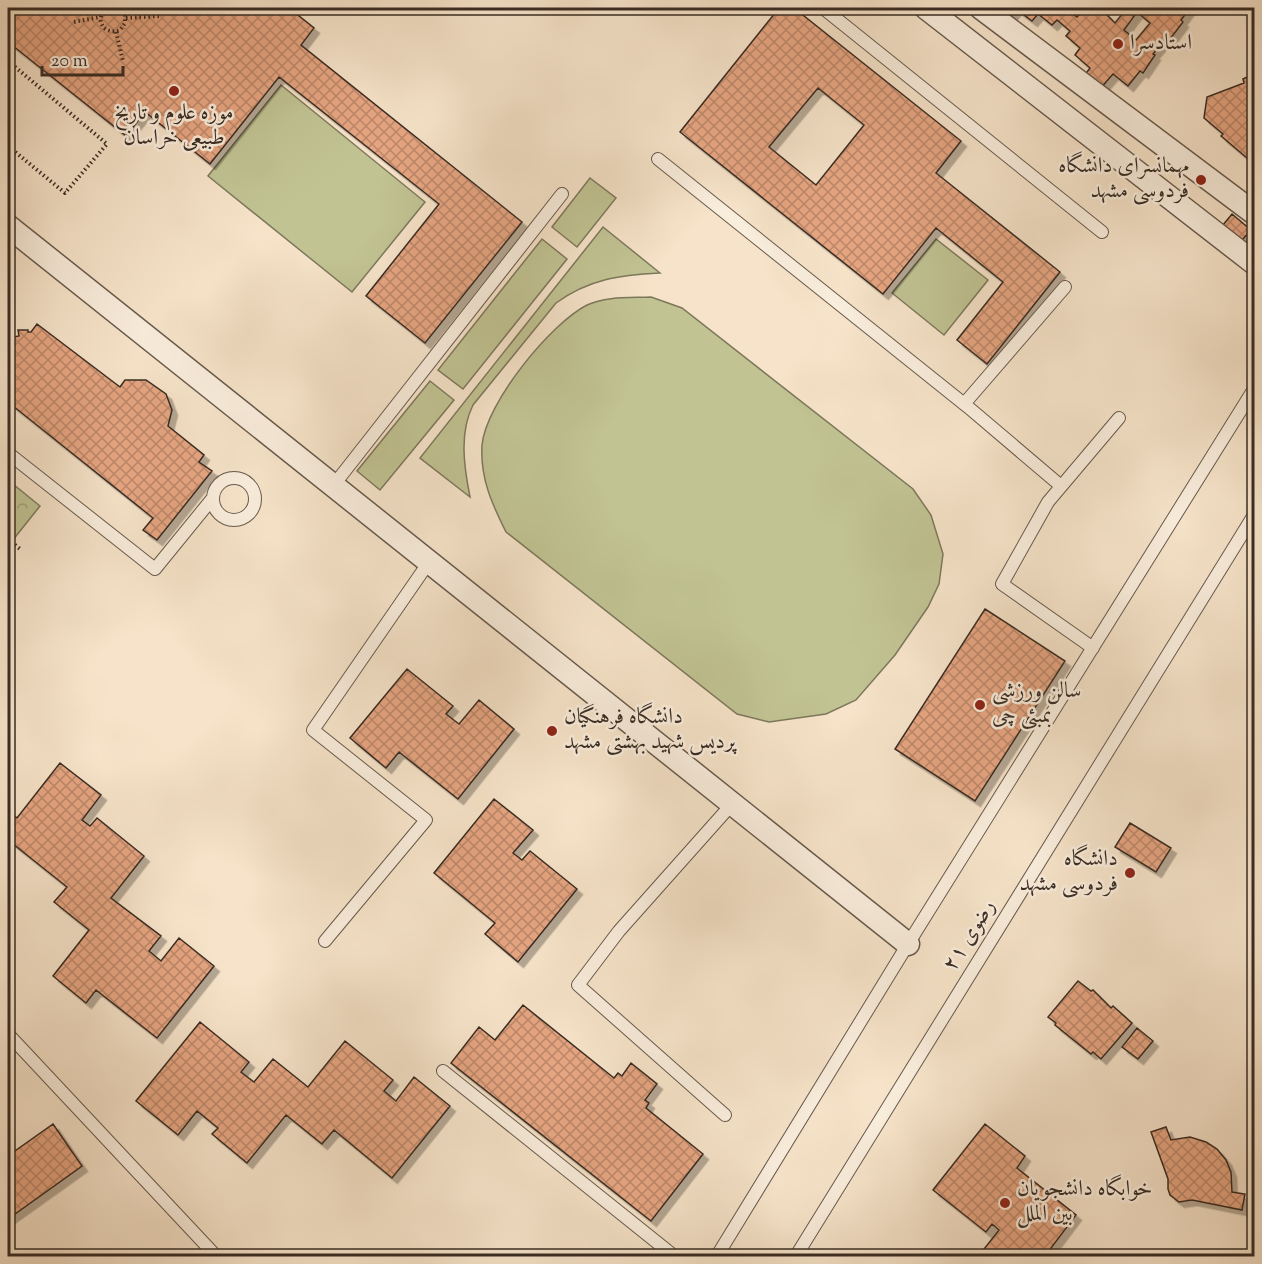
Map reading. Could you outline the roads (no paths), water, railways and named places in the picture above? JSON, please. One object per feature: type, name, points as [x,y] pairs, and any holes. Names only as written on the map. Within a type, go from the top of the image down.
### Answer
[{"type":"street","points":[[926,8],[1254,263]]},
{"type":"street","points":[[981,8],[1254,213]]},
{"type":"street","points":[[8,226],[908,944]]},
{"type":"lane","points":[[823,8],[1102,232]]},
{"type":"lane","points":[[658,159],[964,404],[1061,486]]},
{"type":"lane","points":[[333,486],[562,194]]},
{"type":"lane","points":[[964,404],[1065,287]]},
{"type":"lane","points":[[717,1257],[908,944],[1254,389]]},
{"type":"lane","points":[[1093,648],[1002,584],[1048,502],[1119,418]]},
{"type":"lane","points":[[8,453],[155,569],[212,499]]},
{"type":"lane","name":"رضوی ۲۱","points":[[796,1257],[1254,515]]},
{"type":"lane","points":[[325,941],[426,820],[313,730],[429,562]]},
{"type":"lane","points":[[725,1115],[578,985],[619,931],[732,804]]},
{"type":"lane","points":[[8,1034],[216,1257]]},
{"type":"lane","points":[[443,1071],[674,1257]]},
{"type":"place","name":"استادسرا","points":[[1118,44]]},
{"type":"place","name":"موزه علوم و تاریخ طبیعی خراسان","points":[[174,91]]},
{"type":"place","name":"مهمانسرای دانشگاه فردوسی مشهد","points":[[1201,180]]},
{"type":"place","name":"سالن ورزشی بمبئی چی","points":[[980,705]]},
{"type":"place","name":"دانشگاه فرهنگیان پردیس شهید بهشتی مشهد","points":[[552,731]]},
{"type":"place","name":"دانشگاه فردوسی مشهد","points":[[1130,873]]},
{"type":"place","name":"خوابگاه دانشجویان بین الملل","points":[[1005,1203]]}]
